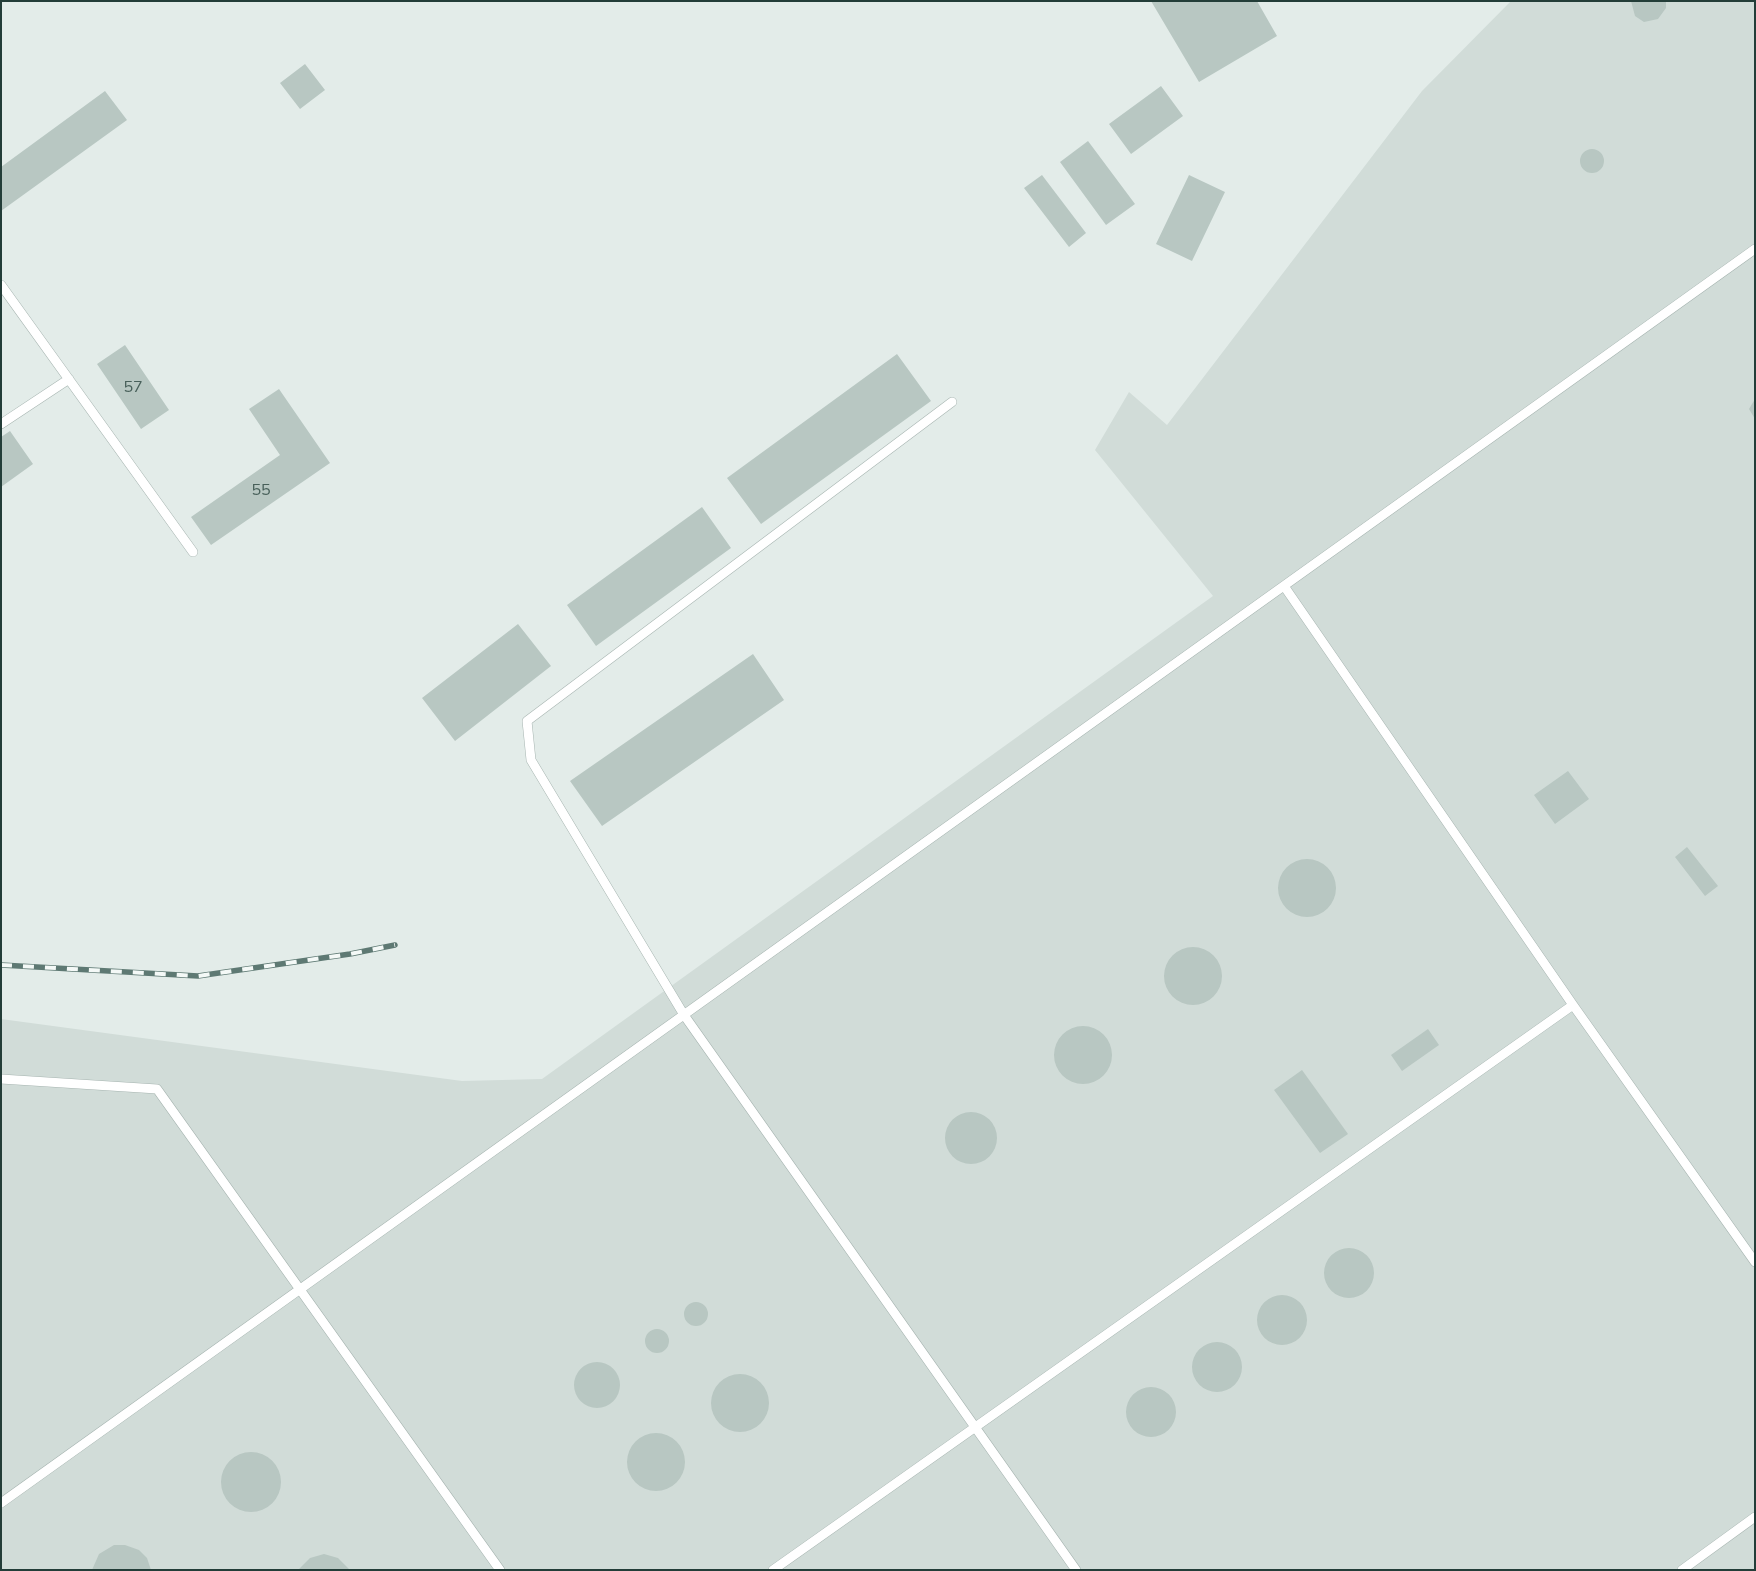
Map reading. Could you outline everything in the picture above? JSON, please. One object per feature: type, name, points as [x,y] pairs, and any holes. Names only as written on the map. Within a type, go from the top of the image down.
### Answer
[{"type":"lane","points":[[1,1503],[1755,248]]},
{"type":"lane","points":[[1,285],[193,552]]},
{"type":"lane","points":[[1,424],[69,379]]},
{"type":"lane","points":[[952,402],[527,721],[532,760],[684,1015],[1076,1570]]},
{"type":"lane","points":[[1284,586],[1573,1005],[1755,1262]]},
{"type":"lane","points":[[773,1570],[1573,1005]]},
{"type":"lane","points":[[1,1078],[157,1089],[500,1570]]},
{"type":"lane","points":[[1682,1570],[1755,1518]]},
{"type":"shaded area","points":[[1511,1],[1755,1],[1755,1570],[1,1570],[1,1019],[462,1081],[542,1079],[1213,596],[1095,450],[1129,392],[1167,425],[1422,91]]},
{"type":"building","points":[[1151,1],[1257,1],[1277,36],[1199,82]]},
{"type":"building","points":[[1631,1],[1666,1],[1666,8],[1658,19],[1644,22],[1635,16]]},
{"type":"building","points":[[305,64],[325,90],[300,109],[280,83]]},
{"type":"building","points":[[1161,86],[1183,116],[1131,154],[1109,124]]},
{"type":"building","points":[[105,91],[127,120],[1,211],[1,167]]},
{"type":"building","points":[[1088,141],[1135,204],[1106,225],[1060,162]]},
{"type":"building","points":[[1592,149],[1597,150],[1603,156],[1603,166],[1597,172],[1592,173],[1587,172],[1581,166],[1580,161],[1581,156],[1587,150]]},
{"type":"building","points":[[1042,175],[1086,233],[1069,247],[1024,188]]},
{"type":"building","points":[[1189,175],[1225,192],[1192,261],[1156,244]]},
{"type":"building","points":[[125,345],[169,410],[141,429],[97,364]]},
{"type":"building","points":[[897,354],[931,401],[761,524],[727,478]]},
{"type":"building","points":[[279,389],[330,463],[211,545],[191,517],[280,455],[249,409]]},
{"type":"building","points":[[1755,399],[1755,419],[1749,409]]},
{"type":"building","points":[[10,431],[33,464],[1,487],[1,437]]},
{"type":"building","points":[[702,507],[731,548],[596,646],[567,605]]},
{"type":"building","points":[[518,624],[551,666],[455,741],[422,698]]},
{"type":"building","points":[[753,654],[784,700],[602,826],[570,781]]},
{"type":"building","points":[[1568,771],[1589,799],[1555,824],[1534,795]]},
{"type":"building","points":[[1687,847],[1718,886],[1705,896],[1675,857]]},
{"type":"building","points":[[1307,859],[1318,861],[1331,872],[1336,888],[1334,899],[1323,912],[1307,917],[1296,915],[1283,904],[1278,888],[1280,877],[1291,864]]},
{"type":"building","points":[[1193,947],[1204,949],[1217,960],[1222,976],[1220,987],[1209,1000],[1193,1005],[1182,1003],[1169,992],[1164,976],[1166,965],[1177,952]]},
{"type":"building","points":[[1083,1026],[1094,1028],[1107,1039],[1112,1055],[1110,1066],[1099,1079],[1083,1084],[1072,1082],[1059,1071],[1054,1055],[1056,1044],[1067,1031]]},
{"type":"building","points":[[1428,1029],[1439,1045],[1402,1071],[1391,1055]]},
{"type":"building","points":[[1302,1070],[1348,1134],[1320,1153],[1274,1090]]},
{"type":"building","points":[[966,1112],[976,1112],[986,1116],[993,1123],[997,1138],[993,1153],[986,1160],[976,1164],[966,1164],[956,1160],[949,1153],[945,1143],[945,1133],[949,1123],[956,1116]]},
{"type":"building","points":[[1349,1248],[1358,1250],[1369,1259],[1374,1273],[1372,1282],[1363,1293],[1349,1298],[1340,1296],[1329,1287],[1324,1273],[1326,1264],[1335,1253]]},
{"type":"building","points":[[1282,1295],[1291,1297],[1302,1306],[1307,1320],[1305,1329],[1296,1340],[1282,1345],[1273,1343],[1262,1334],[1257,1320],[1259,1311],[1268,1300]]},
{"type":"building","points":[[696,1302],[701,1303],[707,1309],[707,1319],[701,1325],[696,1326],[691,1325],[685,1319],[684,1314],[685,1309],[691,1303]]},
{"type":"building","points":[[657,1329],[662,1330],[668,1336],[668,1346],[662,1352],[657,1353],[652,1352],[646,1346],[645,1341],[646,1336],[652,1330]]},
{"type":"building","points":[[1217,1342],[1226,1344],[1237,1353],[1242,1367],[1240,1376],[1231,1387],[1217,1392],[1208,1390],[1197,1381],[1192,1367],[1194,1358],[1203,1347]]},
{"type":"building","points":[[602,1362],[606,1363],[616,1372],[619,1376],[619,1394],[610,1404],[602,1408],[592,1408],[584,1404],[575,1394],[574,1380],[578,1372],[588,1363]]},
{"type":"building","points":[[734,1374],[746,1374],[761,1382],[769,1397],[769,1409],[761,1424],[746,1432],[734,1432],[719,1424],[711,1409],[711,1397],[719,1382]]},
{"type":"building","points":[[1151,1387],[1160,1389],[1171,1398],[1176,1412],[1174,1421],[1165,1432],[1151,1437],[1142,1435],[1131,1426],[1126,1412],[1128,1403],[1137,1392]]},
{"type":"building","points":[[650,1433],[662,1433],[677,1441],[685,1456],[685,1468],[677,1483],[662,1491],[650,1491],[635,1483],[627,1468],[627,1456],[635,1441]]},
{"type":"building","points":[[251,1452],[268,1457],[276,1465],[281,1482],[276,1499],[268,1507],[251,1512],[234,1507],[226,1499],[221,1482],[226,1465],[234,1457]]},
{"type":"building","points":[[114,1545],[125,1545],[139,1550],[147,1558],[151,1570],[92,1570],[99,1554]]},
{"type":"building","points":[[324,1554],[338,1558],[350,1570],[298,1570],[310,1558]]},
{"type":"railway","points":[[1,965],[198,976],[350,954],[395,945]]}]
